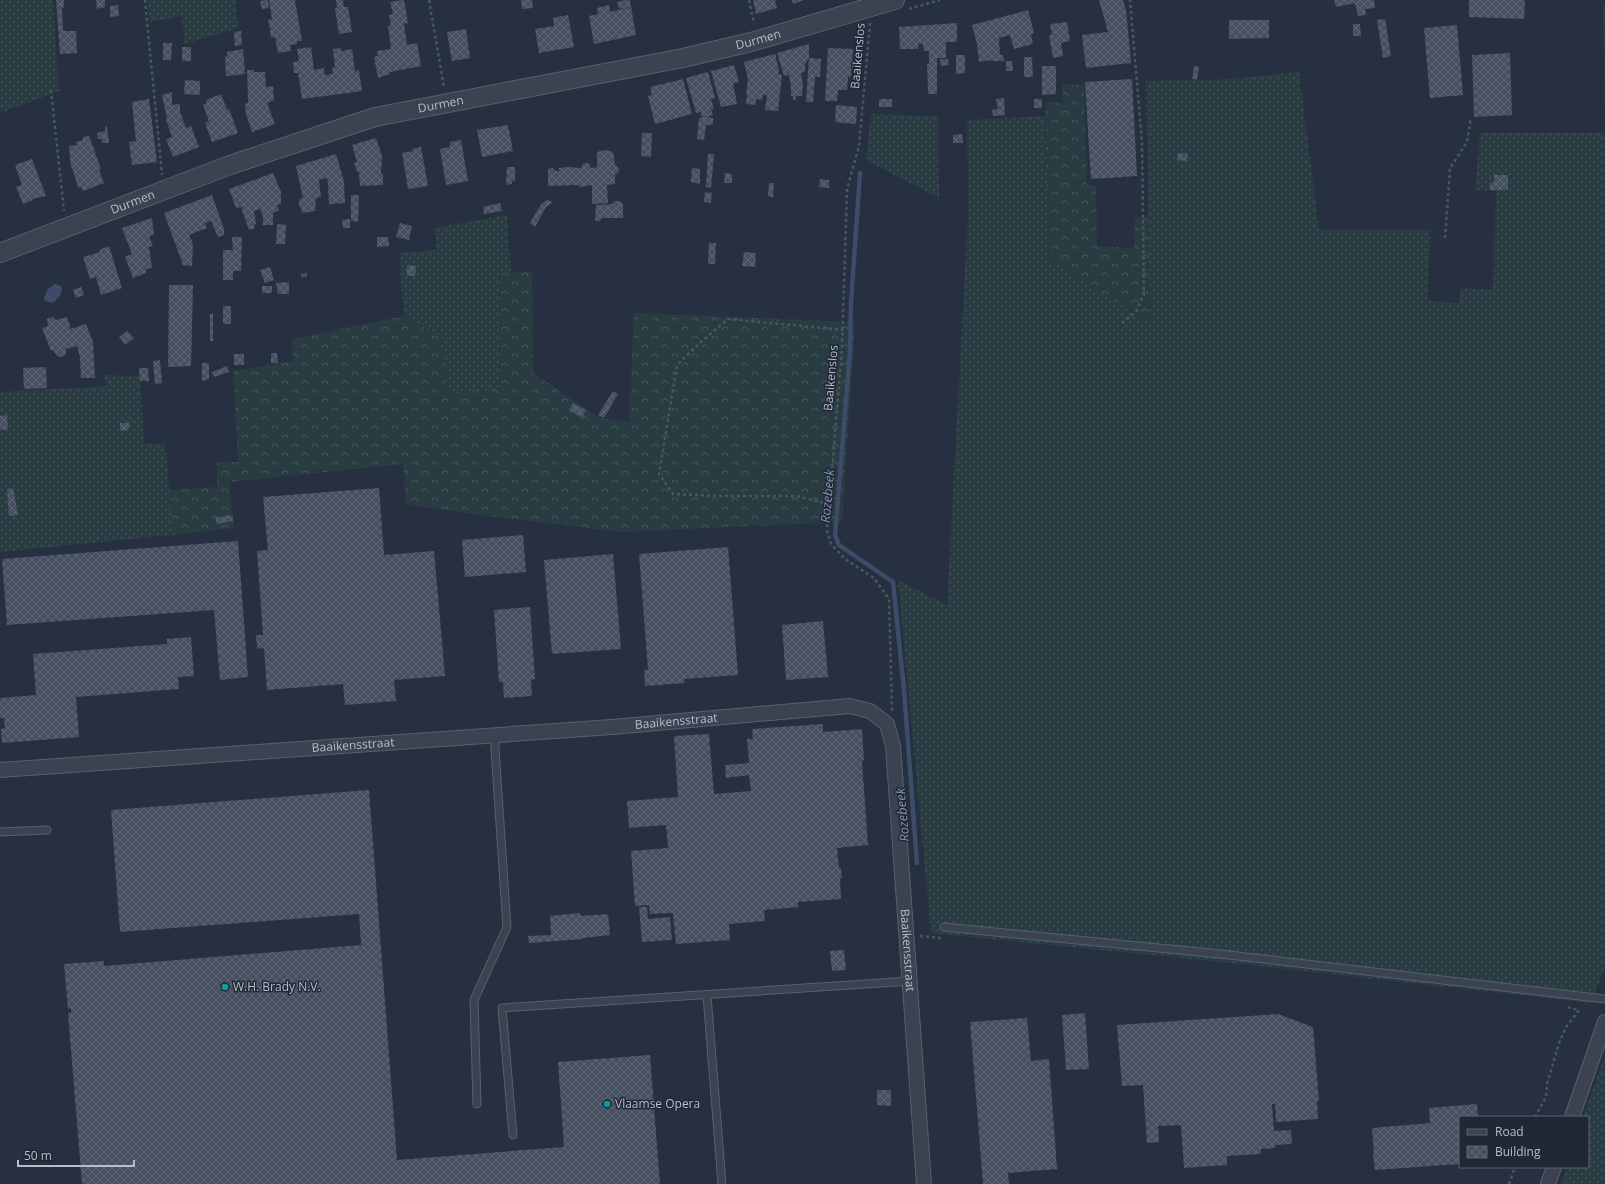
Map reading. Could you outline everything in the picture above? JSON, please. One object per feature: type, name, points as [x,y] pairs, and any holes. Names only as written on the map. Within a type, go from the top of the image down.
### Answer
[{"type":"street","name":"Durmen","points":[[0,253],[230,165],[375,117],[683,58],[899,5]]},
{"type":"street","name":"Baaikensstraat","points":[[0,770],[494,734],[612,727],[850,706],[870,711],[887,724],[893,746],[924,1184]]},
{"type":"street","points":[[1572,1116],[1605,1022]]},
{"type":"street","points":[[1548,1184],[1554,1168]]},
{"type":"lane","points":[[477,1104],[474,1000],[507,927],[494,734]]},
{"type":"lane","points":[[0,832],[47,830]]},
{"type":"lane","points":[[944,926],[1220,954],[1605,999]]},
{"type":"lane","points":[[513,1135],[502,1008],[910,981]]},
{"type":"lane","points":[[707,995],[722,1184]]},
{"type":"path","points":[[145,0],[164,190]]},
{"type":"path","points":[[429,0],[446,103]]},
{"type":"path","points":[[749,0],[758,40]]},
{"type":"path","points":[[899,5],[940,0]]},
{"type":"path","points":[[1122,323],[1136,312],[1144,294],[1142,142],[1130,0]]},
{"type":"path","name":"Baaikenslos","points":[[863,23],[870,21],[859,146],[847,189],[843,330],[827,531],[831,544],[845,559],[874,578],[889,599],[892,712],[887,724]]},
{"type":"path","points":[[51,90],[66,227]]},
{"type":"path","points":[[1445,238],[1450,168],[1467,142],[1471,117]]},
{"type":"path","points":[[829,504],[796,496],[719,496],[673,494],[659,474],[677,365],[728,319],[843,330]]},
{"type":"path","points":[[1536,1116],[1546,1098],[1547,1084],[1560,1040],[1567,1026],[1579,1010],[1567,1007]]},
{"type":"path","points":[[1509,1184],[1515,1168]]},
{"type":"green space","points":[[0,0],[53,0],[59,91],[0,113]]},
{"type":"green space","points":[[147,0],[236,0],[238,28],[185,44],[181,16],[150,22]]},
{"type":"green space","points":[[1603,5],[1605,5],[1605,133]]},
{"type":"green space","points":[[1299,72],[1319,230],[1430,230],[1428,301],[1459,303],[1460,288],[1493,290],[1496,191],[1475,190],[1480,133],[1605,133],[1605,968],[1591,1003],[1240,964],[931,933],[898,580],[947,605],[968,213],[967,120],[1045,116],[1049,259],[1150,323],[1146,81],[1232,79]]},
{"type":"green space","points":[[1062,84],[1084,85],[1087,185],[1096,186],[1097,246],[1134,248],[1135,217],[1148,217],[1150,324],[1049,259],[1045,116],[1047,102],[1063,103]]},
{"type":"green space","points":[[871,114],[938,116],[939,198],[866,160]]},
{"type":"green space","points":[[507,215],[511,273],[500,273],[499,390],[448,391],[442,336],[404,316],[399,253],[437,250],[434,228]]},
{"type":"green space","points":[[532,272],[533,373],[600,418],[629,422],[634,313],[855,322],[842,522],[621,532],[471,514],[406,504],[403,464],[229,482],[234,528],[172,535],[170,490],[217,487],[217,462],[238,462],[233,371],[293,361],[292,339],[404,316],[442,336],[448,391],[499,390],[500,273]]},
{"type":"green space","points":[[104,375],[140,376],[144,443],[165,444],[170,489],[172,535],[0,552],[0,392],[107,386]]},
{"type":"green space","points":[[1605,1054],[1605,1184],[1561,1184],[1567,1168],[1589,1168],[1589,1116],[1583,1116]]},
{"type":"water","points":[[55,284],[61,286],[62,291],[60,296],[53,303],[45,301],[44,298],[48,289]]},
{"type":"building","points":[[56,0],[64,0],[64,7],[62,8],[63,31],[76,31],[77,53],[60,54]]},
{"type":"building","points":[[96,0],[105,0],[105,7],[97,9]]},
{"type":"building","points":[[268,0],[269,8],[262,9],[260,1]]},
{"type":"building","points":[[269,0],[295,0],[302,41],[297,41],[297,44],[290,45],[291,51],[278,53],[275,37],[271,38],[270,30],[274,29],[270,29],[268,20],[272,19]]},
{"type":"building","points":[[336,0],[343,0],[344,7],[348,7],[352,32],[339,34],[335,8],[337,8]]},
{"type":"building","points":[[404,0],[408,23],[404,24],[407,45],[417,43],[421,66],[390,72],[390,74],[378,78],[374,57],[378,56],[377,51],[391,49],[388,26],[391,25],[389,15],[393,14],[390,2]]},
{"type":"building","points":[[521,0],[532,0],[533,8],[522,9]]},
{"type":"building","points":[[630,0],[631,7],[619,9],[617,2]]},
{"type":"building","points":[[753,0],[775,0],[777,8],[756,14]]},
{"type":"building","points":[[792,0],[804,0],[793,4]]},
{"type":"building","points":[[1099,0],[1123,0],[1126,10],[1131,63],[1086,68],[1082,35],[1108,32]]},
{"type":"building","points":[[1334,0],[1374,0],[1375,8],[1365,9],[1366,15],[1358,16],[1355,3],[1336,7]]},
{"type":"building","points":[[1469,0],[1525,0],[1524,19],[1469,17]]},
{"type":"building","points":[[118,5],[119,16],[110,17],[110,6]]},
{"type":"building","points":[[609,5],[610,12],[631,7],[636,35],[594,44],[589,16],[598,14],[597,8]]},
{"type":"building","points":[[1028,10],[1034,33],[1031,34],[1033,44],[1014,49],[1010,35],[999,38],[1000,55],[1003,55],[1004,61],[991,60],[979,62],[977,44],[972,25]]},
{"type":"building","points":[[568,15],[574,47],[539,53],[535,29],[554,26],[553,18]]},
{"type":"building","points":[[1385,19],[1391,56],[1383,58],[1377,20]]},
{"type":"building","points":[[1229,20],[1269,20],[1269,38],[1229,39]]},
{"type":"building","points":[[1067,22],[1070,41],[1061,43],[1063,56],[1053,58],[1049,35],[1052,35],[1050,24]]},
{"type":"building","points":[[957,23],[957,42],[946,42],[946,58],[937,58],[937,94],[928,94],[927,64],[929,64],[929,51],[924,51],[923,44],[918,44],[919,49],[900,49],[899,27]]},
{"type":"building","points":[[1353,24],[1360,24],[1361,36],[1353,36]]},
{"type":"building","points":[[1457,25],[1463,95],[1430,98],[1424,28]]},
{"type":"building","points":[[466,29],[470,58],[452,61],[447,32]]},
{"type":"building","points":[[241,31],[242,45],[235,46],[234,32]]},
{"type":"building","points":[[163,43],[172,43],[171,60],[163,60]]},
{"type":"building","points":[[809,44],[809,58],[805,64],[805,72],[801,73],[803,84],[802,96],[796,96],[796,100],[793,100],[793,96],[791,96],[789,75],[784,76],[777,53]]},
{"type":"building","points":[[182,47],[191,47],[191,61],[182,61]]},
{"type":"building","points":[[311,47],[314,70],[324,68],[325,75],[333,74],[332,68],[335,67],[333,49],[341,48],[341,51],[352,49],[355,71],[359,70],[362,91],[302,99],[298,73],[294,73],[293,62],[299,61],[297,49]]},
{"type":"building","points":[[828,48],[853,49],[851,77],[848,77],[847,90],[838,90],[837,101],[825,101]]},
{"type":"building","points":[[243,49],[245,74],[226,76],[225,57],[227,56],[227,52]]},
{"type":"building","points":[[1510,53],[1512,115],[1474,117],[1472,55]]},
{"type":"building","points":[[775,54],[779,71],[778,74],[782,75],[778,111],[765,110],[767,95],[763,95],[762,100],[756,99],[756,105],[746,104],[748,79],[744,62]]},
{"type":"building","points":[[956,55],[965,55],[965,73],[956,74]]},
{"type":"building","points":[[1024,57],[1032,57],[1033,77],[1024,77]]},
{"type":"building","points":[[809,58],[821,59],[820,77],[815,77],[813,102],[806,102]]},
{"type":"building","points":[[940,59],[948,59],[949,65],[941,66]]},
{"type":"building","points":[[1006,61],[1012,61],[1013,71],[1006,71]]},
{"type":"building","points":[[734,65],[739,82],[733,83],[737,104],[721,107],[711,71]]},
{"type":"building","points":[[1042,66],[1056,66],[1056,94],[1042,95]]},
{"type":"building","points":[[1194,66],[1199,67],[1197,80],[1192,79]]},
{"type":"building","points":[[247,70],[254,70],[254,72],[265,72],[266,87],[273,86],[274,101],[268,102],[268,106],[275,124],[252,132],[246,114],[245,104],[248,103]]},
{"type":"building","points":[[708,72],[715,98],[711,99],[714,109],[711,110],[713,115],[702,118],[701,112],[696,113],[686,78]]},
{"type":"building","points":[[683,79],[692,114],[655,124],[648,96],[652,95],[650,87]]},
{"type":"building","points":[[1132,79],[1137,176],[1091,179],[1085,82]]},
{"type":"building","points":[[185,80],[200,81],[200,95],[184,94]]},
{"type":"building","points":[[172,92],[172,105],[180,104],[180,112],[186,128],[191,126],[199,147],[173,157],[166,139],[172,137],[166,120],[162,95]]},
{"type":"building","points":[[221,94],[227,110],[229,109],[238,133],[212,142],[205,123],[209,121],[203,105],[207,103],[206,100]]},
{"type":"building","points":[[1004,98],[1005,115],[993,116],[992,110],[998,109],[996,99]]},
{"type":"building","points":[[149,99],[157,162],[132,165],[129,142],[136,141],[132,102]]},
{"type":"building","points":[[879,99],[892,99],[892,107],[879,107]]},
{"type":"building","points":[[1034,99],[1042,99],[1042,108],[1034,108]]},
{"type":"building","points":[[836,105],[857,107],[856,124],[835,122]]},
{"type":"building","points":[[699,118],[713,118],[713,125],[706,125],[704,140],[697,139]]},
{"type":"building","points":[[508,125],[513,151],[482,157],[477,130]]},
{"type":"building","points":[[107,126],[109,143],[102,143],[102,139],[98,139],[97,133],[105,131],[105,127]]},
{"type":"building","points":[[642,133],[652,133],[651,157],[641,156]]},
{"type":"building","points":[[962,134],[963,143],[953,143],[953,135]]},
{"type":"building","points":[[89,136],[101,169],[99,170],[104,183],[83,191],[81,187],[78,188],[72,167],[71,168],[69,146],[77,145],[76,142],[83,140],[83,137]]},
{"type":"building","points":[[376,138],[382,156],[381,174],[383,174],[383,185],[360,186],[359,172],[357,172],[354,163],[357,162],[352,145]]},
{"type":"building","points":[[461,140],[468,181],[446,185],[440,149],[450,147],[450,142]]},
{"type":"building","points":[[421,147],[428,186],[408,189],[402,153],[413,151],[412,149]]},
{"type":"building","points":[[605,150],[613,152],[615,164],[619,169],[618,173],[615,175],[615,184],[607,185],[608,203],[592,204],[592,185],[579,187],[579,185],[548,186],[548,169],[553,168],[555,171],[559,171],[559,168],[581,168],[583,164],[586,163],[589,164],[591,168],[597,167],[597,152]]},
{"type":"building","points":[[1178,153],[1188,154],[1187,161],[1177,160]]},
{"type":"building","points":[[336,154],[344,181],[345,203],[329,204],[327,178],[319,180],[321,197],[316,198],[315,211],[303,213],[299,205],[299,199],[303,198],[296,166]]},
{"type":"building","points":[[708,154],[714,154],[711,188],[706,187]]},
{"type":"building","points":[[32,159],[46,196],[32,199],[33,200],[23,204],[16,187],[22,185],[15,165]]},
{"type":"building","points":[[507,167],[515,167],[515,181],[512,181],[512,184],[506,185]]},
{"type":"building","points":[[692,168],[700,169],[700,184],[691,182]]},
{"type":"building","points":[[273,173],[281,192],[281,204],[277,205],[279,210],[273,213],[273,225],[263,225],[263,216],[260,209],[254,211],[256,224],[254,225],[255,228],[249,230],[241,207],[236,208],[229,189]]},
{"type":"building","points":[[725,173],[732,174],[732,183],[724,183]]},
{"type":"building","points":[[1494,175],[1508,175],[1508,190],[1490,190],[1490,183],[1494,183]]},
{"type":"building","points":[[820,179],[829,180],[829,188],[819,187]]},
{"type":"building","points":[[769,183],[774,183],[773,197],[768,196]]},
{"type":"building","points":[[705,192],[712,193],[711,203],[704,202]]},
{"type":"building","points":[[212,195],[224,229],[224,235],[218,237],[211,221],[205,223],[207,228],[189,235],[193,244],[192,266],[183,265],[164,213]]},
{"type":"building","points":[[351,195],[359,195],[358,222],[351,221]]},
{"type":"building","points":[[549,199],[552,203],[546,207],[535,227],[530,223],[541,204]]},
{"type":"building","points":[[615,201],[619,201],[623,204],[623,218],[602,218],[600,221],[595,220],[596,205],[612,204]]},
{"type":"building","points":[[500,203],[502,211],[484,214],[483,207]]},
{"type":"building","points":[[152,218],[154,235],[149,236],[153,246],[149,247],[152,268],[146,269],[146,273],[133,278],[125,257],[132,254],[122,228]]},
{"type":"building","points":[[350,219],[350,228],[343,228],[342,220]]},
{"type":"building","points":[[400,223],[412,226],[409,240],[396,237]]},
{"type":"building","points":[[277,224],[286,225],[285,244],[276,244]]},
{"type":"building","points":[[232,237],[242,237],[241,271],[233,271],[233,280],[223,280],[223,250],[233,250]]},
{"type":"building","points":[[377,237],[388,237],[389,246],[377,247]]},
{"type":"building","points":[[709,243],[716,243],[715,264],[708,264]]},
{"type":"building","points":[[109,246],[122,288],[101,295],[96,277],[90,279],[83,257],[100,252],[99,250]]},
{"type":"building","points":[[744,252],[756,253],[755,267],[742,266]]},
{"type":"building","points":[[407,265],[416,266],[415,276],[407,276]]},
{"type":"building","points":[[270,267],[274,280],[265,283],[260,270]]},
{"type":"building","points":[[307,273],[307,277],[301,277],[301,274]]},
{"type":"building","points":[[289,282],[289,294],[278,294],[276,283]]},
{"type":"building","points":[[169,285],[193,285],[191,366],[168,367]]},
{"type":"building","points":[[262,286],[272,286],[272,293],[262,293]]},
{"type":"building","points":[[81,287],[84,295],[76,298],[73,290]]},
{"type":"building","points":[[223,306],[231,306],[231,324],[224,324],[223,322]]},
{"type":"building","points":[[210,314],[213,314],[213,341],[210,341]]},
{"type":"building","points":[[53,317],[56,320],[67,317],[71,329],[86,324],[93,342],[95,378],[81,378],[80,357],[77,346],[66,349],[66,354],[62,357],[57,356],[53,350],[51,351],[42,328],[48,326],[47,319]]},
{"type":"building","points":[[127,331],[134,338],[125,345],[119,337]]},
{"type":"building","points":[[271,353],[277,353],[278,363],[271,363]]},
{"type":"building","points":[[234,354],[244,354],[244,365],[234,365]]},
{"type":"building","points":[[160,360],[162,383],[155,384],[153,361]]},
{"type":"building","points":[[202,363],[209,363],[209,379],[202,381]]},
{"type":"building","points":[[227,366],[229,372],[214,377],[212,372]]},
{"type":"building","points":[[46,367],[47,388],[24,389],[23,368]]},
{"type":"building","points":[[139,368],[148,368],[149,381],[140,381]]},
{"type":"building","points":[[613,391],[618,394],[604,418],[598,415]]},
{"type":"building","points":[[573,403],[586,410],[582,418],[569,410]]},
{"type":"building","points":[[7,415],[8,429],[0,430],[0,416]]},
{"type":"building","points":[[120,423],[129,423],[129,429],[120,431]]},
{"type":"building","points":[[13,488],[18,515],[9,516],[7,489]]},
{"type":"building","points":[[379,488],[384,555],[434,551],[445,676],[394,680],[396,701],[345,705],[343,684],[267,690],[264,648],[257,649],[256,635],[263,635],[257,551],[268,550],[263,497]]},
{"type":"building","points":[[231,515],[233,521],[217,524],[215,518]]},
{"type":"building","points":[[523,535],[526,572],[465,577],[462,540]]},
{"type":"building","points":[[238,541],[248,677],[220,680],[214,610],[7,625],[2,559]]},
{"type":"building","points":[[728,547],[738,675],[684,679],[685,683],[645,686],[644,670],[648,670],[639,554]]},
{"type":"building","points":[[613,554],[621,649],[552,654],[544,560]]},
{"type":"building","points":[[530,607],[535,679],[531,680],[532,696],[504,698],[503,682],[499,682],[494,610]]},
{"type":"building","points":[[823,621],[828,677],[786,680],[782,625]]},
{"type":"building","points":[[191,637],[194,676],[178,677],[179,689],[76,697],[79,737],[2,743],[1,729],[5,728],[4,718],[0,718],[0,698],[36,695],[33,654],[167,644],[167,639]]},
{"type":"building","points":[[823,724],[823,732],[862,729],[864,760],[862,761],[868,845],[837,848],[839,868],[841,868],[842,878],[840,879],[841,899],[798,902],[798,907],[764,910],[765,921],[729,924],[730,940],[676,944],[673,913],[650,914],[649,905],[635,906],[631,851],[668,848],[666,825],[629,828],[627,801],[678,797],[674,736],[709,734],[714,794],[751,791],[749,775],[726,778],[725,765],[749,763],[747,739],[753,739],[752,729]]},
{"type":"building","name":"W.H. Brady N.V.","points":[[369,790],[397,1160],[564,1147],[558,1062],[650,1055],[660,1184],[82,1184],[68,1013],[71,1013],[71,1008],[68,1009],[64,964],[104,961],[104,966],[361,945],[359,914],[120,932],[111,810]]},
{"type":"building","points":[[639,907],[647,907],[648,919],[670,917],[672,940],[642,942]]},
{"type":"building","points":[[580,913],[581,916],[608,914],[610,935],[582,939],[529,943],[528,936],[551,935],[550,916]]},
{"type":"building","points":[[844,950],[846,970],[832,971],[830,951]]},
{"type":"building","points":[[1085,1013],[1089,1069],[1066,1070],[1062,1015]]},
{"type":"building","points":[[1278,1014],[1313,1027],[1319,1101],[1317,1101],[1318,1119],[1276,1122],[1275,1104],[1272,1104],[1274,1131],[1291,1130],[1292,1144],[1275,1145],[1275,1148],[1261,1149],[1261,1154],[1227,1156],[1227,1165],[1184,1168],[1181,1125],[1158,1126],[1159,1142],[1147,1143],[1143,1085],[1122,1086],[1117,1025]]},
{"type":"building","points":[[1027,1018],[1031,1061],[1049,1059],[1057,1169],[1008,1173],[1009,1184],[983,1184],[970,1022]]},
{"type":"building","points":[[877,1090],[891,1090],[891,1106],[877,1105]]},
{"type":"building","points":[[1477,1104],[1478,1116],[1459,1116],[1459,1164],[1375,1170],[1372,1128],[1430,1123],[1429,1108]]},
{"type":"waterway","name":"Rozebeek","points":[[860,173],[851,303],[850,352],[835,535],[839,545],[893,582],[904,690],[917,863]]},
{"type":"place","name":"W.H. Brady N.V.","points":[[225,987]]},
{"type":"place","name":"Vlaamse Opera","points":[[607,1104]]}]
